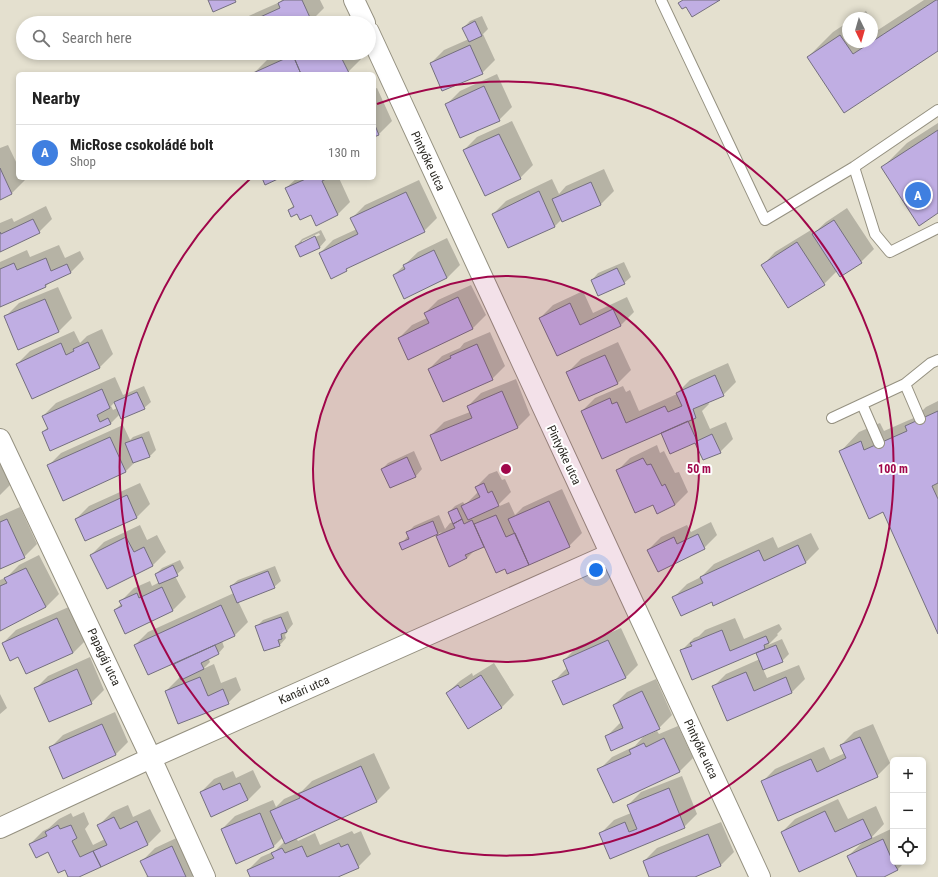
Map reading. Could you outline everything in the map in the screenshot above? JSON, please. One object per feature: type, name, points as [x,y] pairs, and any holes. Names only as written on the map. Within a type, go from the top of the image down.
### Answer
[{"type":"street","points":[[354,0],[362,16]]},
{"type":"street","name":"Pintyőke utca","points":[[376,47],[760,877]]},
{"type":"street","name":"Papagáj utca","points":[[0,439],[151,758],[205,877]]},
{"type":"street","name":"Kanári utca","points":[[0,828],[151,758],[610,554]]},
{"type":"lane","points":[[661,0],[765,220],[854,167],[938,110]]},
{"type":"lane","points":[[854,167],[875,234],[890,252],[938,228]]},
{"type":"lane","points":[[832,418],[905,384],[931,363],[938,360]]},
{"type":"lane","points":[[905,384],[920,419]]},
{"type":"lane","points":[[862,404],[880,443]]},
{"type":"building","points":[[208,0],[235,0],[236,2],[213,12]]},
{"type":"building","points":[[284,0],[302,0],[309,16],[262,16],[280,8],[278,3]]},
{"type":"building","points":[[683,0],[720,0],[692,17],[686,7],[682,9],[678,3]]},
{"type":"building","points":[[938,0],[938,51],[844,113],[807,57],[840,35],[842,38],[842,48],[849,48],[853,54],[862,48],[878,48],[878,38]]},
{"type":"building","points":[[475,21],[482,36],[469,42],[462,28]]},
{"type":"building","points":[[470,45],[483,74],[442,91],[430,63]]},
{"type":"building","points":[[282,60],[295,60],[300,72],[255,72]]},
{"type":"building","points":[[295,60],[342,60],[348,72],[300,72]]},
{"type":"building","points":[[484,86],[500,121],[460,138],[445,104]]},
{"type":"building","points":[[376,128],[379,135],[376,136]]},
{"type":"building","points":[[938,130],[938,213],[919,226],[881,167]]},
{"type":"building","points":[[499,134],[521,179],[485,196],[463,150]]},
{"type":"building","points":[[0,168],[12,194],[0,200]]},
{"type":"building","points":[[263,180],[276,180],[265,185]]},
{"type":"building","points":[[303,180],[324,180],[322,181],[338,215],[316,226],[311,215],[300,220],[297,214],[291,217],[288,210],[294,207],[285,188]]},
{"type":"building","points":[[591,182],[601,205],[562,222],[552,199]]},
{"type":"building","points":[[539,191],[555,227],[508,248],[492,214]]},
{"type":"building","points":[[406,192],[425,232],[346,269],[347,271],[331,279],[319,253],[358,234],[350,218]]},
{"type":"building","points":[[33,219],[40,233],[0,252],[0,232],[1,234]]},
{"type":"building","points":[[834,220],[862,263],[840,277],[812,234]]},
{"type":"building","points":[[315,236],[320,248],[300,257],[295,246]]},
{"type":"building","points":[[797,242],[825,285],[788,308],[761,265]]},
{"type":"building","points":[[434,250],[447,278],[404,299],[393,275],[405,269],[403,265]]},
{"type":"building","points":[[46,258],[51,271],[67,264],[71,273],[45,285],[46,287],[0,307],[0,269],[14,263],[17,270]]},
{"type":"building","points":[[617,268],[625,284],[598,296],[591,280]]},
{"type":"building","points":[[458,297],[473,329],[408,360],[398,338],[429,323],[424,313]]},
{"type":"building","points":[[45,299],[59,332],[18,350],[4,316]]},
{"type":"building","points":[[570,303],[580,325],[613,309],[621,326],[557,356],[539,318]]},
{"type":"building","points":[[88,342],[100,368],[32,399],[16,364],[61,343],[66,355],[74,351],[73,349]]},
{"type":"building","points":[[477,344],[493,380],[443,402],[428,369],[451,358],[450,356]]},
{"type":"building","points":[[605,355],[618,384],[579,401],[566,372]]},
{"type":"building","points":[[715,375],[724,396],[693,409],[696,418],[602,459],[581,411],[610,398],[612,404],[617,402],[626,423],[665,406],[668,412],[682,406],[676,393]]},
{"type":"building","points":[[102,389],[110,408],[97,415],[100,422],[108,418],[111,424],[50,451],[42,432],[48,429],[42,416]]},
{"type":"building","points":[[502,391],[518,428],[441,461],[430,435],[472,418],[467,406]]},
{"type":"building","points":[[137,392],[145,409],[121,419],[114,402]]},
{"type":"building","points":[[938,411],[938,483],[932,486],[938,499],[938,634],[883,512],[869,519],[839,451],[861,441],[864,450],[907,431],[905,426]]},
{"type":"building","points":[[688,421],[697,441],[712,434],[721,453],[703,460],[695,443],[670,454],[661,433]]},
{"type":"building","points":[[110,437],[126,472],[63,501],[47,465]]},
{"type":"building","points":[[142,437],[150,457],[133,463],[125,443]]},
{"type":"building","points":[[407,457],[416,477],[390,488],[381,469]]},
{"type":"building","points":[[643,458],[647,465],[651,464],[662,486],[665,484],[675,505],[657,514],[653,505],[635,513],[616,470]]},
{"type":"building","points":[[484,483],[488,493],[492,491],[499,506],[468,520],[461,506],[480,497],[475,487]]},
{"type":"building","points":[[127,495],[137,518],[85,541],[75,519]]},
{"type":"building","points":[[549,501],[570,547],[529,565],[508,519]]},
{"type":"building","points":[[457,508],[462,519],[453,524],[448,512]]},
{"type":"building","points":[[496,515],[506,537],[515,533],[529,565],[507,574],[505,569],[496,573],[474,524]]},
{"type":"building","points":[[7,519],[25,558],[0,569],[0,522]]},
{"type":"building","points":[[462,519],[464,524],[472,520],[484,547],[465,555],[467,558],[449,567],[436,536],[455,528],[453,524]]},
{"type":"building","points":[[433,521],[438,534],[402,550],[399,543],[409,539],[406,532]]},
{"type":"building","points":[[698,534],[705,549],[658,572],[647,550],[674,537],[677,544]]},
{"type":"building","points":[[126,537],[134,552],[144,547],[153,566],[107,589],[90,555]]},
{"type":"building","points":[[798,545],[806,563],[713,606],[712,602],[681,616],[672,597],[703,583],[700,577],[759,550],[764,561]]},
{"type":"building","points":[[173,565],[178,576],[159,584],[155,574]]},
{"type":"building","points":[[26,568],[46,607],[0,631],[0,586],[7,583],[4,578]]},
{"type":"building","points":[[268,571],[275,588],[237,603],[230,586]]},
{"type":"building","points":[[162,587],[173,611],[125,634],[114,610],[122,606],[119,601],[137,593],[139,598]]},
{"type":"building","points":[[221,605],[235,636],[148,675],[134,645]]},
{"type":"building","points":[[281,617],[287,632],[281,634],[282,639],[278,640],[280,646],[264,651],[255,626]]},
{"type":"building","points":[[57,618],[73,653],[26,674],[18,657],[10,661],[2,643]]},
{"type":"building","points":[[722,630],[730,651],[766,636],[769,643],[764,645],[765,649],[692,680],[680,650],[692,646],[690,643]]},
{"type":"building","points":[[608,640],[626,678],[563,705],[552,681],[569,674],[563,660]]},
{"type":"building","points":[[215,645],[219,654],[201,663],[204,669],[181,680],[174,664]]},
{"type":"building","points":[[776,645],[783,662],[763,670],[756,653]]},
{"type":"building","points":[[77,669],[92,704],[49,722],[34,688]]},
{"type":"building","points":[[746,672],[754,691],[786,677],[792,693],[727,721],[712,686]]},
{"type":"building","points":[[481,675],[502,708],[468,729],[446,693],[458,685],[460,688]]},
{"type":"building","points":[[200,677],[208,696],[223,689],[229,704],[178,724],[165,691]]},
{"type":"building","points":[[642,691],[660,729],[611,751],[605,736],[623,728],[613,705]]},
{"type":"building","points":[[102,724],[116,755],[63,779],[49,747]]},
{"type":"building","points":[[860,737],[878,777],[778,821],[761,781],[811,759],[817,772],[846,758],[840,745]]},
{"type":"building","points":[[664,738],[680,772],[613,803],[597,769],[631,754],[629,750],[644,743],[646,747]]},
{"type":"building","points":[[361,766],[377,802],[285,844],[270,811],[300,798],[298,794]]},
{"type":"building","points":[[220,783],[223,790],[240,783],[248,800],[211,817],[200,792]]},
{"type":"building","points":[[669,788],[685,828],[610,859],[599,833],[625,822],[629,832],[637,829],[627,805]]},
{"type":"building","points":[[825,811],[835,832],[863,819],[872,838],[799,872],[781,832]]},
{"type":"building","points":[[260,813],[274,847],[236,864],[221,829]]},
{"type":"building","points":[[114,817],[120,829],[137,821],[148,845],[101,867],[93,851],[107,845],[97,825]]},
{"type":"building","points":[[58,825],[60,829],[71,825],[77,838],[72,841],[80,857],[93,851],[101,867],[79,877],[68,877],[65,870],[58,873],[48,852],[36,858],[29,844],[47,836],[45,832]]},
{"type":"building","points":[[708,834],[721,866],[695,877],[649,877],[643,861]]},
{"type":"building","points":[[883,839],[890,855],[890,865],[895,865],[898,870],[884,877],[857,877],[847,856]]},
{"type":"building","points":[[339,843],[341,847],[348,844],[359,868],[338,877],[250,877],[247,870],[274,858],[271,853],[282,848],[285,853],[302,846],[307,857]]},
{"type":"building","points":[[172,846],[186,877],[148,877],[140,861]]},
{"type":"place","name":"MicRose csokoládé bolt","points":[[918,195]]}]
